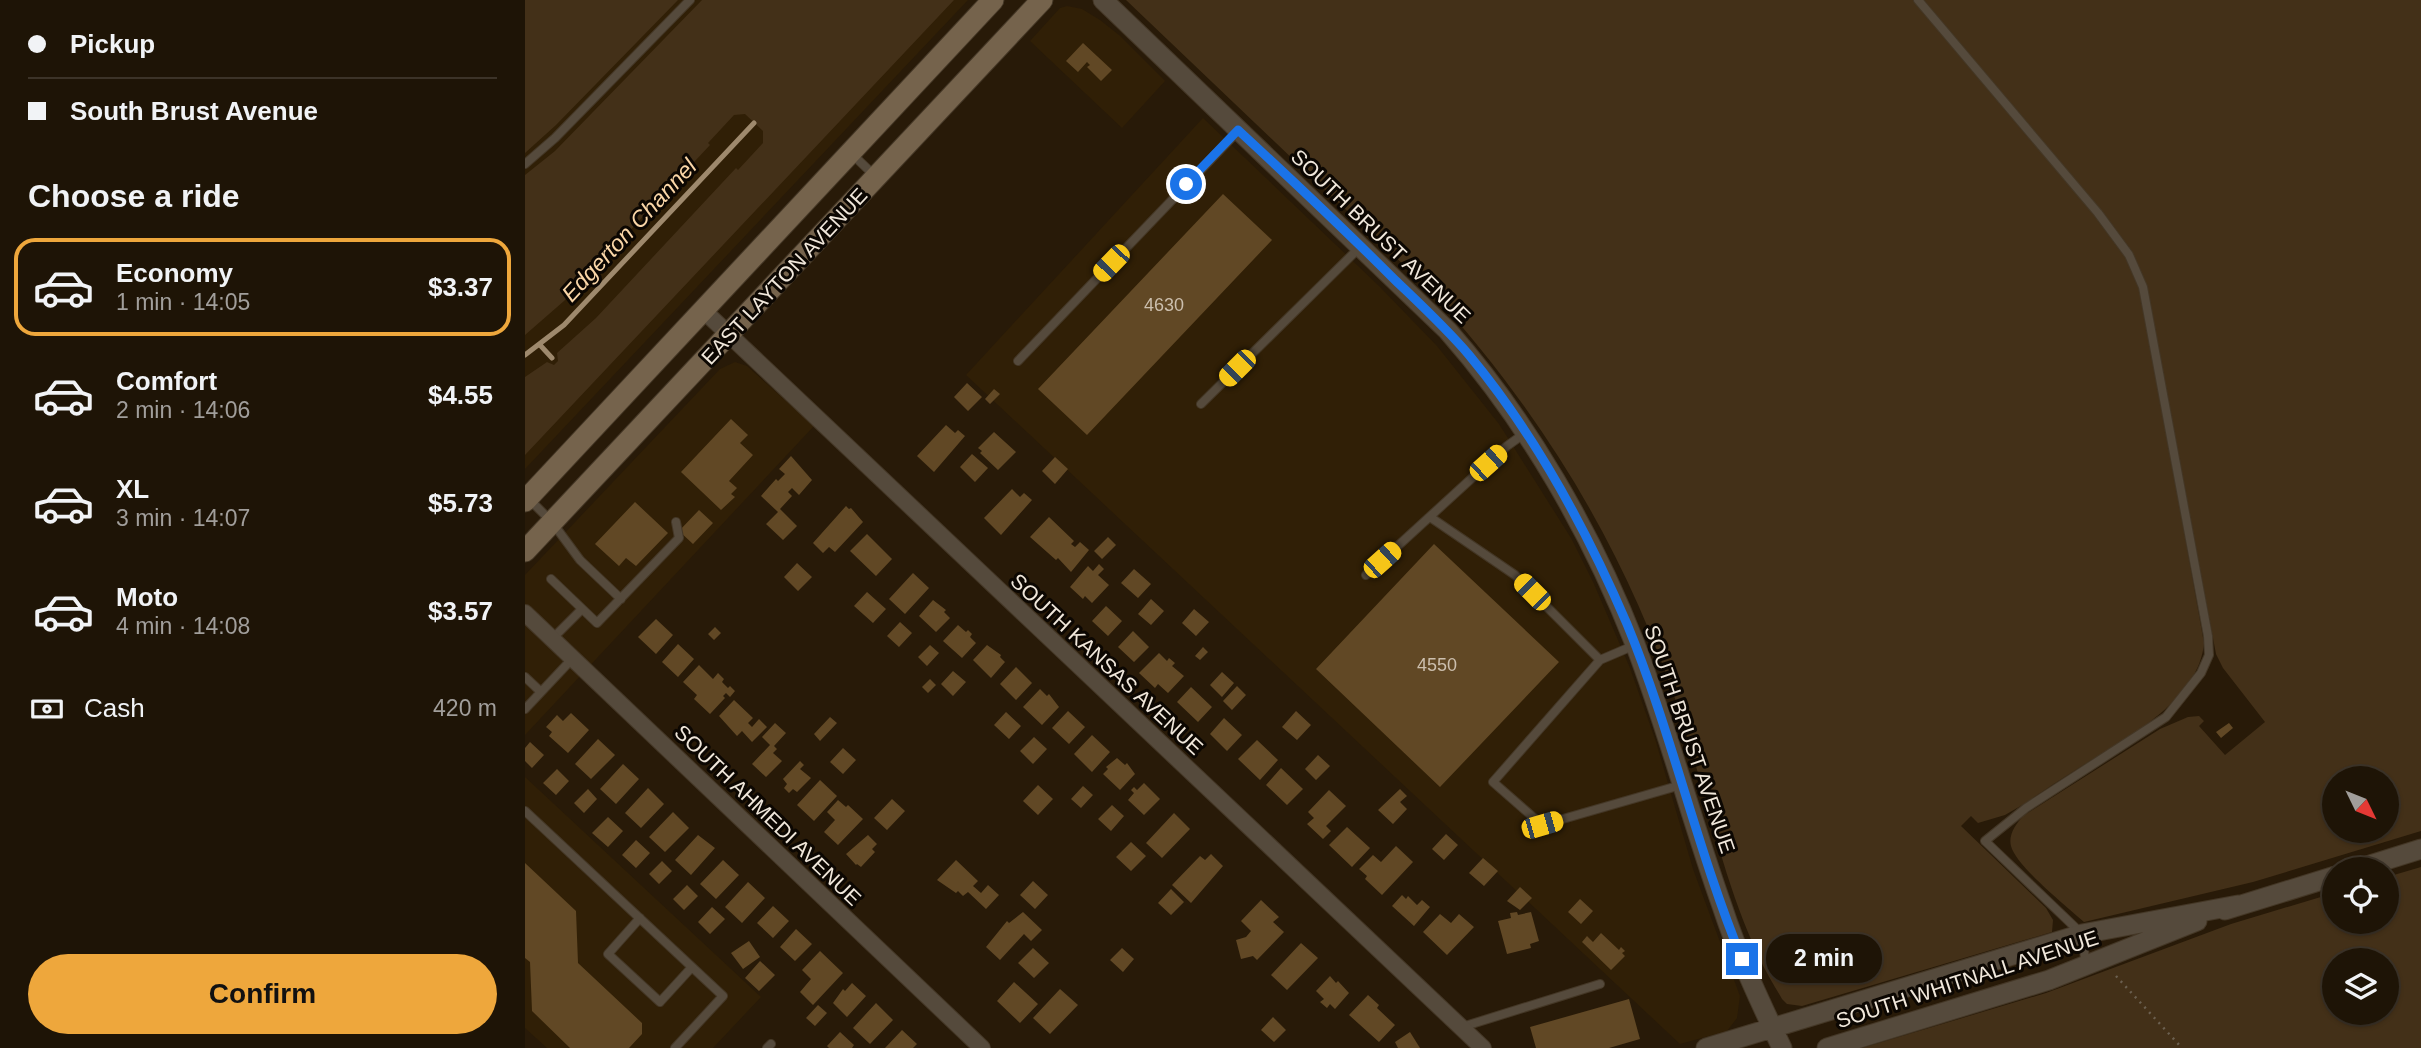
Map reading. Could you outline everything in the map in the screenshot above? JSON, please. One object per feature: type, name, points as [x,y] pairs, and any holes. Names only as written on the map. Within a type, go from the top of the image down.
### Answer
[{"type":"main road","name":"EAST LAYTON AVENUE","points":[[526,499],[993,0]]},
{"type":"main road","name":"EAST LAYTON AVENUE","points":[[525,551],[1042,0]]},
{"type":"street","name":"SOUTH BRUST AVENUE","points":[[1103,0],[1448,331],[1525,433],[1588,539],[1635,645],[1721,906],[1781,1048]]},
{"type":"street","name":"SOUTH KANSAS AVENUE","points":[[703,310],[1483,1048]]},
{"type":"street","name":"SOUTH AHMEDI AVENUE","points":[[525,613],[982,1048]]},
{"type":"street","points":[[2395,857],[2421,849]]},
{"type":"street","name":"SOUTH WHITNALL AVENUE","points":[[1826,1048],[2049,980],[2238,905],[2322,880]]},
{"type":"street","name":"SOUTH WHITNALL AVENUE","points":[[1706,1048],[2082,934],[2238,905]]},
{"type":"lane","points":[[525,164],[555,138],[689,0]]},
{"type":"lane","points":[[1918,0],[2098,213],[2136,269],[2143,287],[2208,636],[2209,655],[2201,673],[2166,717],[2026,808],[1985,841],[2082,934],[2086,966]]},
{"type":"lane","points":[[1018,361],[1238,130]]},
{"type":"lane","points":[[850,152],[877,177]]},
{"type":"lane","points":[[1201,404],[1361,246]]},
{"type":"lane","points":[[1366,575],[1507,446],[1525,433]]},
{"type":"lane","points":[[526,499],[552,522],[580,560],[621,598]]},
{"type":"lane","points":[[1430,517],[1515,575],[1600,660]]},
{"type":"lane","points":[[551,579],[597,623],[679,538],[676,522]]},
{"type":"lane","points":[[552,639],[582,609]]},
{"type":"lane","points":[[1635,645],[1600,660],[1493,782],[1542,825],[1681,785]]},
{"type":"lane","points":[[525,709],[572,659]]},
{"type":"lane","points":[[525,677],[541,692]]},
{"type":"lane","points":[[525,811],[723,996],[675,1048]]},
{"type":"lane","points":[[640,918],[608,954],[660,1002],[692,967]]},
{"type":"lane","points":[[1462,1027],[1600,984]]},
{"type":"path","points":[[2116,976],[2182,1048]]},
{"type":"shaded area","points":[[525,0],[968,0],[525,469]]},
{"type":"shaded area","points":[[525,0],[678,0],[556,125],[525,153]]},
{"type":"shaded area","points":[[702,0],[954,0],[525,455],[525,377],[547,362],[554,365],[558,361],[557,353],[596,318],[736,168],[738,170],[763,143],[763,131],[745,114],[734,115],[708,143],[710,145],[564,301],[525,335],[525,175],[555,151]]},
{"type":"shaded area","points":[[1126,0],[1914,0],[2091,210],[2124,254],[2140,290],[2204,643],[2199,665],[2188,684],[2154,719],[2005,815],[1978,823],[1971,816],[1961,826],[2046,908],[2053,920],[2052,932],[1802,1006],[1787,1004],[1782,999],[1761,962],[1735,897],[1689,741],[1657,651],[1607,540],[1545,436],[1509,386],[1430,290]]},
{"type":"shaded area","points":[[1924,0],[2421,0],[2421,831],[2399,838],[2399,766],[2322,766],[2322,844],[2378,844],[2335,857],[2322,857],[2322,861],[2253,882],[2084,922],[2043,886],[2015,854],[2011,838],[2015,826],[2023,816],[2160,729],[2188,717],[2199,716],[2204,721],[2199,726],[2225,755],[2265,722],[2223,668],[2216,654],[2150,303],[2135,258],[2122,238]]},
{"type":"shaded area","points":[[1067,6],[1082,9],[1100,20],[1165,81],[1122,128],[1030,41],[1060,8]]},
{"type":"shaded area","points":[[1203,118],[1379,286],[1437,346],[1499,424],[1571,538],[1630,668],[1656,742],[1693,869],[1740,996],[1737,1018],[1727,1031],[1680,1044],[966,375]]},
{"type":"shaded area","points":[[735,362],[747,366],[814,426],[525,735],[525,575],[720,369]]},
{"type":"shaded area","points":[[525,777],[761,997],[713,1048],[547,1048],[525,1028]]},
{"type":"shaded area","points":[[2421,867],[2421,1048],[1862,1048],[2046,993],[2231,924],[2322,897],[2322,934],[2399,934],[2399,873]]},
{"type":"building","points":[[1083,43],[1112,70],[1101,81],[1087,67],[1090,65],[1087,62],[1078,72],[1066,61]]},
{"type":"building","points":[[1223,194],[1272,240],[1087,435],[1038,389]]},
{"type":"building","points":[[967,383],[982,397],[968,411],[954,397]]},
{"type":"building","points":[[994,389],[1000,394],[990,404],[985,399]]},
{"type":"building","points":[[731,419],[748,435],[740,443],[753,455],[729,481],[737,488],[731,494],[735,497],[721,510],[681,472]]},
{"type":"building","points":[[946,425],[955,433],[958,430],[965,436],[934,472],[917,456]]},
{"type":"building","points":[[994,432],[1016,452],[998,470],[978,448]]},
{"type":"building","points":[[972,454],[988,468],[975,482],[960,467]]},
{"type":"building","points":[[791,456],[812,480],[799,495],[792,488],[788,492],[792,496],[780,509],[797,526],[783,540],[766,524],[778,512],[761,496],[776,479],[778,481],[785,474],[779,469]]},
{"type":"building","points":[[1055,457],[1068,469],[1055,484],[1042,471]]},
{"type":"building","points":[[1012,489],[1020,497],[1024,493],[1032,500],[1001,535],[984,518]]},
{"type":"building","points":[[635,502],[668,533],[636,566],[626,558],[619,566],[595,544]]},
{"type":"building","points":[[846,506],[863,522],[835,552],[829,547],[823,553],[813,543]]},
{"type":"building","points":[[699,510],[713,523],[693,544],[679,531]]},
{"type":"building","points":[[1049,517],[1074,541],[1071,544],[1075,547],[1080,542],[1089,550],[1071,572],[1058,558],[1056,560],[1030,537]]},
{"type":"building","points":[[867,534],[892,559],[876,576],[850,551]]},
{"type":"building","points":[[1108,537],[1116,545],[1102,559],[1094,551]]},
{"type":"building","points":[[1434,544],[1559,662],[1440,787],[1316,669]]},
{"type":"building","points":[[797,563],[812,577],[798,591],[784,577]]},
{"type":"building","points":[[1099,564],[1104,569],[1098,575],[1109,585],[1092,603],[1070,587],[1088,566],[1093,571]]},
{"type":"building","points":[[1134,569],[1151,584],[1138,598],[1121,583]]},
{"type":"building","points":[[913,573],[929,588],[905,614],[889,599]]},
{"type":"building","points":[[867,592],[886,609],[873,623],[854,606]]},
{"type":"building","points":[[1151,599],[1164,611],[1151,625],[1138,614]]},
{"type":"building","points":[[933,600],[946,610],[944,612],[950,618],[936,632],[919,616]]},
{"type":"building","points":[[1106,606],[1122,621],[1108,636],[1092,621]]},
{"type":"building","points":[[1194,609],[1209,622],[1196,636],[1182,623]]},
{"type":"building","points":[[656,619],[673,635],[656,654],[638,637]]},
{"type":"building","points":[[900,622],[912,633],[899,647],[887,636]]},
{"type":"building","points":[[958,625],[972,634],[970,637],[976,643],[962,658],[943,641]]},
{"type":"building","points":[[715,627],[721,633],[714,640],[708,634]]},
{"type":"building","points":[[1133,631],[1149,647],[1134,662],[1118,647]]},
{"type":"building","points":[[678,644],[694,659],[678,677],[662,662]]},
{"type":"building","points":[[930,645],[939,653],[927,666],[918,657]]},
{"type":"building","points":[[987,645],[1001,655],[1005,662],[991,678],[973,660]]},
{"type":"building","points":[[1203,647],[1208,652],[1200,660],[1195,656]]},
{"type":"building","points":[[1159,653],[1167,661],[1169,658],[1175,663],[1172,666],[1184,676],[1168,693],[1158,684],[1155,688],[1139,673]]},
{"type":"building","points":[[699,665],[713,679],[718,673],[724,679],[722,682],[735,691],[730,697],[726,693],[723,696],[725,698],[710,714],[694,699],[697,695],[683,682]]},
{"type":"building","points":[[1016,667],[1032,683],[1016,700],[1000,684]]},
{"type":"building","points":[[953,671],[966,682],[953,696],[941,684]]},
{"type":"building","points":[[1222,672],[1234,683],[1222,697],[1210,685]]},
{"type":"building","points":[[930,679],[936,685],[928,693],[922,687]]},
{"type":"building","points":[[1237,686],[1246,695],[1232,710],[1223,701]]},
{"type":"building","points":[[1191,687],[1212,707],[1198,722],[1177,702]]},
{"type":"building","points":[[1040,689],[1047,696],[1049,694],[1059,707],[1042,725],[1023,707]]},
{"type":"building","points":[[734,700],[753,718],[748,723],[752,727],[759,719],[767,727],[752,742],[742,731],[737,736],[719,716]]},
{"type":"building","points":[[1068,711],[1085,727],[1069,744],[1052,728]]},
{"type":"building","points":[[1296,711],[1311,725],[1297,740],[1282,727]]},
{"type":"building","points":[[1006,712],[1021,726],[1009,739],[994,725]]},
{"type":"building","points":[[571,713],[589,730],[568,753],[549,736],[552,732],[546,727],[557,715],[563,721]]},
{"type":"building","points":[[830,717],[837,723],[820,741],[814,734]]},
{"type":"building","points":[[1224,718],[1242,735],[1227,751],[1210,734]]},
{"type":"building","points":[[775,723],[786,733],[774,746],[777,749],[773,753],[782,761],[766,777],[752,764],[770,745],[762,737]]},
{"type":"building","points":[[2229,723],[2233,728],[2221,738],[2216,732]]},
{"type":"building","points":[[1092,735],[1110,752],[1092,772],[1074,754]]},
{"type":"building","points":[[1034,737],[1047,749],[1033,764],[1020,751]]},
{"type":"building","points":[[598,739],[615,755],[591,779],[575,764]]},
{"type":"building","points":[[1257,740],[1278,760],[1260,780],[1238,759]]},
{"type":"building","points":[[530,742],[544,755],[532,768],[525,761],[525,748]]},
{"type":"building","points":[[843,748],[856,760],[843,774],[830,762]]},
{"type":"building","points":[[1318,755],[1330,766],[1316,780],[1305,769]]},
{"type":"building","points":[[1117,758],[1125,765],[1127,763],[1135,774],[1120,790],[1103,774],[1108,769],[1106,767]]},
{"type":"building","points":[[800,761],[804,765],[800,769],[811,778],[797,792],[793,789],[789,793],[784,788],[787,784],[783,779]]},
{"type":"building","points":[[623,764],[639,779],[616,804],[600,789]]},
{"type":"building","points":[[1281,768],[1303,789],[1287,805],[1266,785]]},
{"type":"building","points":[[557,769],[569,781],[556,795],[543,783]]},
{"type":"building","points":[[820,780],[837,796],[814,821],[797,805]]},
{"type":"building","points":[[1144,783],[1160,799],[1144,815],[1128,800],[1134,793],[1131,790],[1134,787],[1137,790]]},
{"type":"building","points":[[1038,785],[1053,799],[1038,815],[1023,801]]},
{"type":"building","points":[[1083,786],[1093,795],[1081,808],[1071,799]]},
{"type":"building","points":[[648,788],[664,804],[641,828],[625,813]]},
{"type":"building","points":[[588,789],[597,799],[584,813],[574,803]]},
{"type":"building","points":[[1400,789],[1407,796],[1400,802],[1407,809],[1393,824],[1378,810]]},
{"type":"building","points":[[1329,790],[1346,806],[1326,826],[1331,831],[1323,839],[1307,824],[1314,818],[1308,812]]},
{"type":"building","points":[[892,799],[905,811],[887,830],[874,818]]},
{"type":"building","points":[[838,800],[863,819],[838,845],[824,832],[835,820],[827,812]]},
{"type":"building","points":[[1112,805],[1124,816],[1111,831],[1098,819]]},
{"type":"building","points":[[673,812],[689,828],[665,852],[649,837]]},
{"type":"building","points":[[1174,813],[1190,829],[1162,858],[1146,843]]},
{"type":"building","points":[[608,817],[623,831],[608,847],[592,833]]},
{"type":"building","points":[[1347,827],[1370,848],[1352,867],[1329,845]]},
{"type":"building","points":[[1446,834],[1458,845],[1444,860],[1432,849]]},
{"type":"building","points":[[698,835],[715,848],[691,875],[675,860]]},
{"type":"building","points":[[868,835],[877,844],[872,849],[875,852],[861,867],[846,854]]},
{"type":"building","points":[[636,840],[650,853],[636,868],[622,855]]},
{"type":"building","points":[[1131,842],[1146,856],[1131,871],[1116,857]]},
{"type":"building","points":[[1396,846],[1413,862],[1382,895],[1365,879],[1367,876],[1359,869],[1373,855],[1381,862]]},
{"type":"building","points":[[1211,854],[1223,866],[1191,903],[1172,885],[1200,856],[1205,860]]},
{"type":"building","points":[[1483,858],[1498,871],[1484,886],[1469,873]]},
{"type":"building","points":[[723,860],[739,875],[716,899],[700,884]]},
{"type":"building","points":[[956,860],[978,881],[973,886],[981,893],[988,885],[999,895],[986,909],[968,892],[963,896],[937,880]]},
{"type":"building","points":[[662,861],[672,871],[659,884],[649,874]]},
{"type":"building","points":[[525,863],[576,911],[578,963],[642,1023],[642,1034],[629,1048],[570,1048],[532,1011],[530,962],[525,958]]},
{"type":"building","points":[[1033,881],[1048,895],[1035,909],[1020,895]]},
{"type":"building","points":[[748,882],[765,898],[742,923],[725,907]]},
{"type":"building","points":[[687,885],[698,896],[684,910],[673,899]]},
{"type":"building","points":[[1520,887],[1532,898],[1520,910],[1507,901]]},
{"type":"building","points":[[1171,889],[1184,902],[1171,915],[1158,903]]},
{"type":"building","points":[[1402,895],[1406,899],[1408,896],[1417,905],[1422,900],[1430,907],[1414,926],[1392,906]]},
{"type":"building","points":[[1580,899],[1593,911],[1581,924],[1568,912]]},
{"type":"building","points":[[1261,900],[1279,917],[1273,922],[1284,932],[1257,960],[1253,956],[1241,959],[1236,940],[1246,937],[1251,931],[1241,921]]},
{"type":"building","points":[[773,906],[789,921],[773,938],[757,923]]},
{"type":"building","points":[[712,907],[725,919],[710,934],[698,922]]},
{"type":"building","points":[[1023,912],[1042,930],[1031,941],[1024,934],[1000,960],[986,947],[1007,921],[1009,923]]},
{"type":"building","points":[[1517,912],[1518,915],[1531,912],[1539,941],[1530,944],[1531,948],[1507,954],[1498,921],[1511,918],[1510,913]]},
{"type":"building","points":[[1440,914],[1451,923],[1459,914],[1474,927],[1447,955],[1423,932]]},
{"type":"building","points":[[796,929],[812,944],[795,961],[780,947]]},
{"type":"building","points":[[1601,933],[1619,950],[1621,947],[1625,951],[1622,953],[1625,956],[1611,970],[1582,942],[1587,936],[1593,942]]},
{"type":"building","points":[[749,941],[760,957],[743,969],[731,953]]},
{"type":"building","points":[[1301,943],[1318,958],[1287,990],[1271,975]]},
{"type":"building","points":[[1033,948],[1049,963],[1034,978],[1018,963]]},
{"type":"building","points":[[1122,948],[1134,959],[1123,972],[1110,960]]},
{"type":"building","points":[[820,951],[843,973],[813,1005],[800,992],[811,979],[802,970]]},
{"type":"building","points":[[760,961],[775,975],[759,991],[745,978]]},
{"type":"building","points":[[1330,976],[1349,993],[1335,1009],[1330,1004],[1327,1008],[1320,1002],[1324,999],[1316,991]]},
{"type":"building","points":[[1014,982],[1038,1004],[1020,1023],[997,1001]]},
{"type":"building","points":[[852,983],[866,996],[847,1017],[833,1003],[843,989],[845,991]]},
{"type":"building","points":[[1060,989],[1078,1005],[1050,1034],[1033,1018]]},
{"type":"building","points":[[1368,995],[1395,1025],[1379,1042],[1349,1015]]},
{"type":"building","points":[[1629,999],[1640,1039],[1609,1048],[1536,1048],[1530,1027]]},
{"type":"building","points":[[876,1003],[893,1020],[870,1044],[853,1028]]},
{"type":"building","points":[[818,1005],[827,1013],[815,1026],[806,1018]]},
{"type":"building","points":[[1273,1017],[1286,1030],[1274,1042],[1261,1030]]},
{"type":"building","points":[[902,1030],[917,1044],[913,1048],[885,1048]]},
{"type":"building","points":[[840,1032],[854,1045],[852,1048],[827,1046]]},
{"type":"building","points":[[1410,1032],[1420,1048],[1398,1048],[1395,1042]]},
{"type":"waterway","name":"Edgerton Channel","points":[[525,355],[564,325],[754,123]]},
{"type":"waterway","points":[[540,345],[552,358]]},
{"type":"route","points":[[1186,184],[1238,130],[1448,331],[1505,403],[1588,539],[1626,622],[1646,674],[1721,906],[1742,959]]}]
